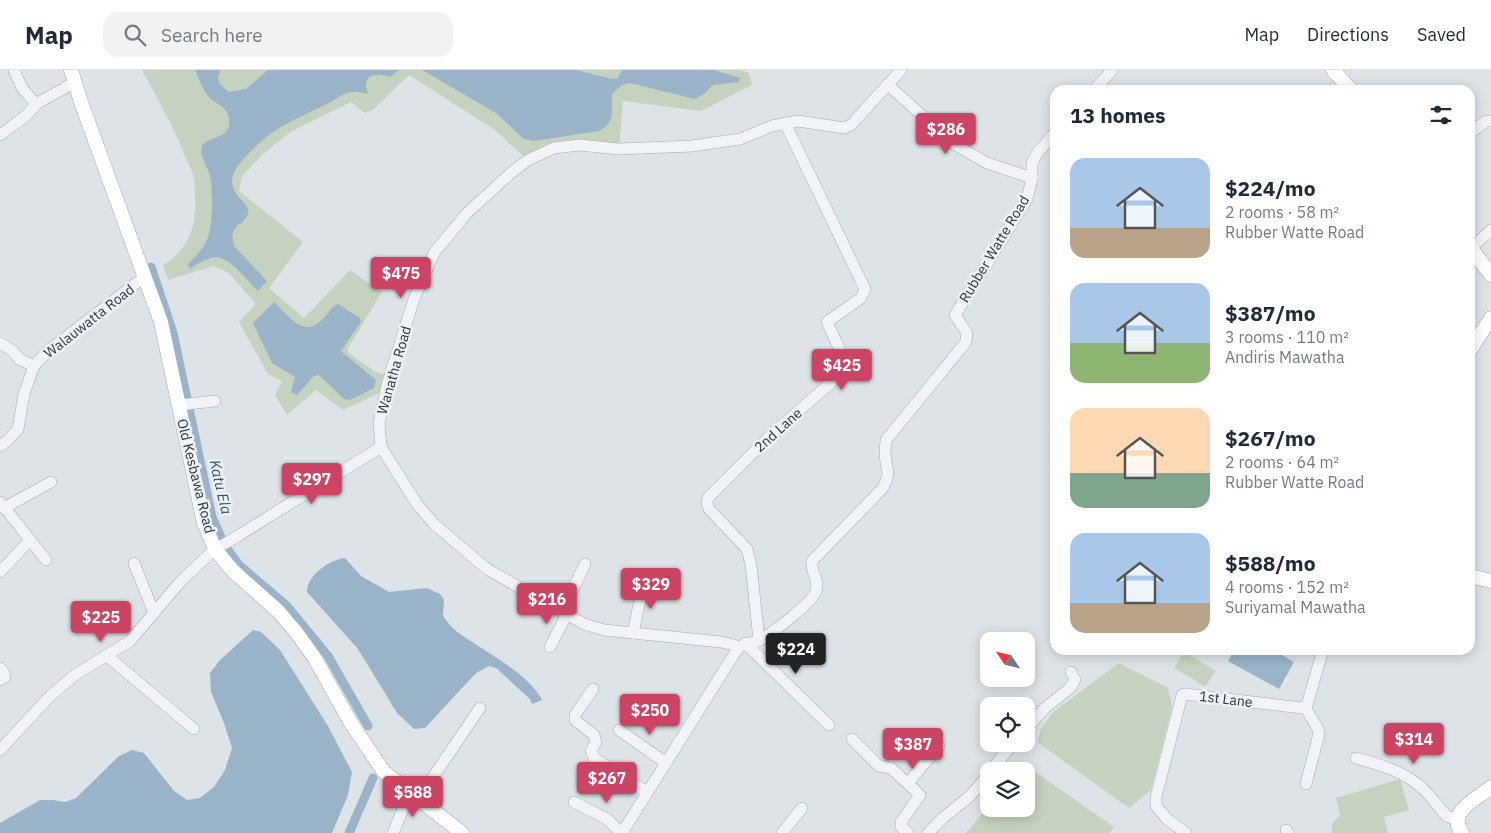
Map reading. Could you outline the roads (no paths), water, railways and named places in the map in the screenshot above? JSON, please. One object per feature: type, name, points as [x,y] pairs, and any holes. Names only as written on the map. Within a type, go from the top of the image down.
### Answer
[{"type":"main road","points":[[1333,70],[1346,85]]},
{"type":"main road","name":"Old Kesbawa Road","points":[[73,76],[161,322],[204,523],[221,546],[232,570],[278,611],[296,632],[314,657],[351,723],[384,772],[462,833]]},
{"type":"main road","points":[[1475,254],[1491,275]]},
{"type":"main road","points":[[1475,342],[1491,318]]},
{"type":"main road","points":[[1475,577],[1491,581]]},
{"type":"main road","points":[[1462,833],[1458,828],[1456,818],[1463,808],[1491,788]]},
{"type":"street","points":[[14,70],[22,88],[36,104]]},
{"type":"street","name":"Wanatha Road","points":[[742,645],[604,630],[584,624],[487,569],[434,524],[417,504],[381,447],[379,423],[387,385],[414,299],[434,253],[467,213],[528,160],[554,148],[579,145],[619,149],[692,146],[740,139],[772,126],[785,123],[798,122],[844,128],[851,125],[901,70]]},
{"type":"street","points":[[1098,85],[1112,70]]},
{"type":"street","points":[[0,135],[73,76]]},
{"type":"street","points":[[888,85],[954,144],[987,163],[1032,178]]},
{"type":"street","points":[[1475,129],[1489,119]]},
{"type":"street","name":"2nd Lane","points":[[759,640],[752,565],[747,549],[709,509],[708,498],[770,436],[842,373],[845,361],[827,322],[861,298],[864,290],[785,123]]},
{"type":"street","name":"Rubber Watte Road","points":[[742,645],[759,640],[809,603],[816,591],[816,580],[811,567],[812,561],[888,480],[888,467],[884,454],[886,440],[966,342],[967,333],[955,316],[1027,199],[1032,178],[1032,163],[1038,152],[1050,139]]},
{"type":"street","points":[[1475,244],[1491,230]]},
{"type":"street","name":"Walauwatta Road","points":[[0,446],[18,429],[24,394],[34,366],[48,351],[144,277]]},
{"type":"street","points":[[0,343],[13,351],[19,359],[34,366]]},
{"type":"street","points":[[179,405],[215,401]]},
{"type":"street","points":[[0,750],[50,696],[75,675],[130,641],[181,581],[221,546],[381,447]]},
{"type":"street","points":[[46,560],[2,505],[52,482]]},
{"type":"street","points":[[0,572],[30,540]]},
{"type":"street","points":[[134,564],[154,613]]},
{"type":"street","points":[[550,647],[585,564]]},
{"type":"street","points":[[633,633],[644,581]]},
{"type":"street","points":[[574,802],[607,819],[621,833],[742,645],[829,725]]},
{"type":"street","points":[[106,655],[194,729]]},
{"type":"street","points":[[1306,784],[1319,734],[1305,707],[1322,655]]},
{"type":"street","points":[[0,668],[4,673],[4,677],[0,680]]},
{"type":"street","points":[[1035,719],[1045,708],[1070,688],[1075,680],[1071,672]]},
{"type":"street","points":[[593,688],[575,715],[575,720],[594,735],[596,742],[591,751],[594,758],[647,792]]},
{"type":"street","name":"1st Lane","points":[[1186,833],[1167,819],[1156,806],[1156,797],[1182,695],[1305,707]]},
{"type":"street","points":[[393,833],[414,795],[480,708]]},
{"type":"street","points":[[619,730],[666,762]]},
{"type":"street","points":[[852,739],[880,766],[891,768],[920,796],[900,825],[908,833]]},
{"type":"street","points":[[908,783],[939,746]]},
{"type":"street","points":[[998,762],[1006,752]]},
{"type":"street","points":[[1356,758],[1406,776],[1425,791],[1448,817],[1456,818]]},
{"type":"street","points":[[928,833],[970,796],[980,784]]},
{"type":"street","points":[[782,833],[802,808]]},
{"type":"water","points":[[195,70],[221,70],[218,76],[219,83],[229,92],[246,89],[268,70],[399,70],[390,77],[370,76],[366,83],[368,94],[347,93],[281,127],[254,148],[236,169],[232,182],[234,189],[249,210],[245,218],[234,229],[234,246],[267,281],[258,291],[228,261],[222,258],[210,258],[191,268],[188,264],[205,244],[210,229],[211,182],[201,149],[205,143],[224,133],[229,125],[228,114],[207,94]]},
{"type":"water","points":[[422,70],[576,70],[612,79],[618,78],[622,70],[713,70],[740,78],[739,82],[713,85],[704,94],[695,99],[630,83],[622,85],[612,94],[612,116],[604,128],[599,131],[534,141],[524,139],[496,113]]},
{"type":"water","points":[[274,302],[298,324],[309,327],[318,323],[338,304],[360,318],[361,322],[341,351],[376,380],[374,388],[350,400],[344,399],[319,375],[314,376],[297,395],[291,392],[295,377],[272,363],[253,323]]},
{"type":"water","points":[[345,558],[361,576],[389,592],[427,588],[440,594],[444,600],[443,616],[452,628],[515,671],[526,680],[542,700],[532,704],[530,699],[496,668],[489,666],[476,673],[425,728],[414,729],[397,713],[358,649],[307,592],[311,580],[320,569],[332,562]]},
{"type":"water","points":[[253,630],[261,632],[280,650],[328,726],[352,772],[348,795],[332,833],[0,833],[0,823],[40,800],[65,802],[76,798],[119,756],[132,750],[144,753],[174,791],[187,800],[200,798],[214,787],[225,770],[232,748],[211,692],[210,673],[220,660]]},
{"type":"water","points":[[1231,655],[1282,655],[1294,662],[1279,689],[1228,661]]},
{"type":"waterway","name":"Katu Ela","points":[[151,267],[173,333],[212,517],[225,546],[239,565],[287,606],[328,656],[368,726]]},
{"type":"waterway","name":"Katu Ela","points":[[349,833],[373,778]]}]
